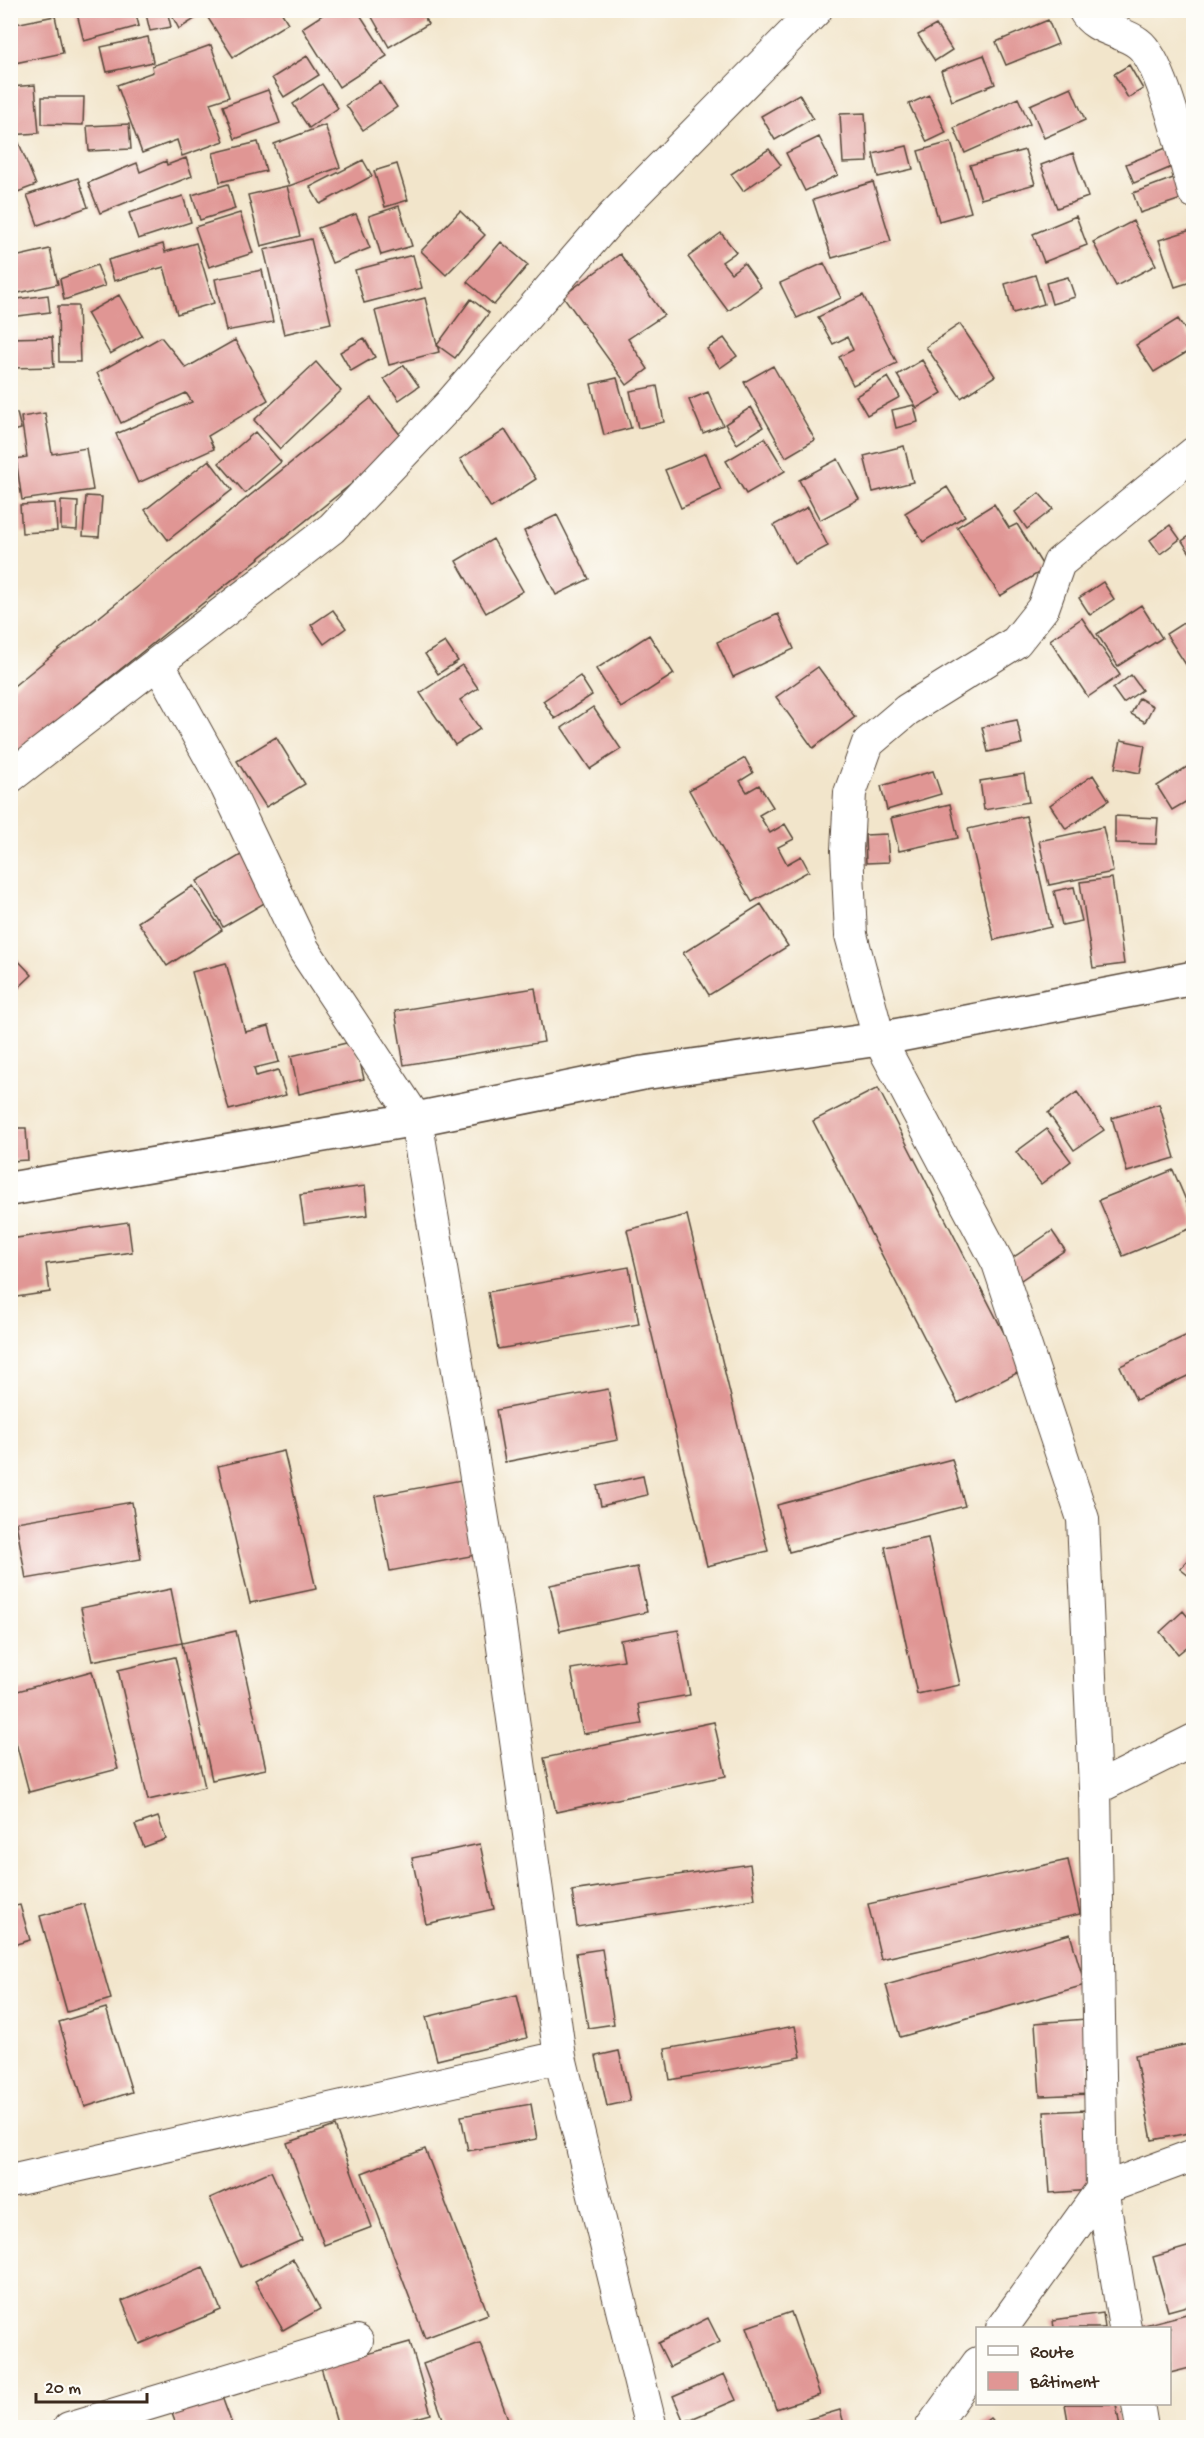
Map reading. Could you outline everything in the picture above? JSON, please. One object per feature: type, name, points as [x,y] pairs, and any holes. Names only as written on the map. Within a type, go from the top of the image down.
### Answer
[{"type":"main road","points":[[10,1188],[416,1119],[643,1072],[879,1039],[1194,978]]},
{"type":"street","points":[[10,777],[332,528],[450,404],[612,217],[816,10]]},
{"type":"street","points":[[1084,10],[1089,19],[1139,43],[1157,70],[1194,192]]},
{"type":"street","points":[[1125,2327],[1102,2189],[1095,1789],[1083,1519],[998,1263],[879,1039],[851,935],[847,850],[850,793],[868,743],[908,710],[1016,642],[1043,608],[1059,563],[1194,453]]},
{"type":"street","points":[[158,663],[226,786],[304,950],[416,1119],[496,1597],[560,2057],[651,2427]]},
{"type":"street","points":[[1095,1789],[1194,1740]]},
{"type":"street","points":[[10,2181],[560,2057]]},
{"type":"street","points":[[1003,2327],[1102,2189],[1194,2155]]},
{"type":"street","points":[[69,2427],[357,2341]]},
{"type":"street","points":[[932,2427],[976,2366]]},
{"type":"street","points":[[1138,2405],[1142,2427]]},
{"type":"building","points":[[76,10],[135,10],[139,26],[84,41]]},
{"type":"building","points":[[145,10],[167,10],[171,27],[150,31]]},
{"type":"building","points":[[172,10],[209,10],[179,29],[170,12]]},
{"type":"building","points":[[220,10],[280,10],[288,23],[233,57],[208,18]]},
{"type":"building","points":[[330,10],[357,10],[387,56],[339,87],[302,28]]},
{"type":"building","points":[[368,10],[420,10],[428,24],[389,47]]},
{"type":"building","points":[[55,16],[63,53],[10,64],[10,25]]},
{"type":"building","points":[[1048,20],[1058,44],[1006,65],[996,42]]},
{"type":"building","points":[[936,25],[952,50],[935,61],[918,35]]},
{"type":"building","points":[[148,37],[153,62],[107,72],[101,47]]},
{"type":"building","points":[[211,45],[229,97],[210,103],[224,141],[182,156],[177,140],[142,153],[117,85],[153,72],[152,66]]},
{"type":"building","points":[[984,55],[995,84],[952,101],[941,71]]},
{"type":"building","points":[[307,56],[319,75],[284,97],[272,78]]},
{"type":"building","points":[[1129,65],[1143,89],[1128,98],[1114,74]]},
{"type":"building","points":[[380,82],[397,107],[363,130],[346,105]]},
{"type":"building","points":[[322,84],[338,108],[309,128],[293,104]]},
{"type":"building","points":[[35,85],[39,133],[10,135],[10,87]]},
{"type":"building","points":[[1071,87],[1085,120],[1044,138],[1030,105]]},
{"type":"building","points":[[268,90],[280,123],[235,139],[223,106]]},
{"type":"building","points":[[799,94],[813,118],[775,140],[761,116]]},
{"type":"building","points":[[929,95],[946,133],[927,142],[909,104]]},
{"type":"building","points":[[42,97],[84,97],[83,125],[42,124]]},
{"type":"building","points":[[1018,98],[1030,124],[965,153],[954,128]]},
{"type":"building","points":[[865,113],[868,162],[843,163],[840,114]]},
{"type":"building","points":[[129,124],[131,149],[89,151],[87,126]]},
{"type":"building","points":[[325,125],[340,167],[289,186],[274,144]]},
{"type":"building","points":[[819,137],[838,175],[805,191],[786,153]]},
{"type":"building","points":[[258,142],[266,171],[220,182],[213,153]]},
{"type":"building","points":[[951,142],[971,212],[939,221],[918,151]]},
{"type":"building","points":[[19,143],[36,185],[10,195],[10,146]]},
{"type":"building","points":[[907,146],[913,169],[878,177],[873,154]]},
{"type":"building","points":[[1171,146],[1179,164],[1134,183],[1126,164]]},
{"type":"building","points":[[769,149],[781,165],[743,191],[731,174]]},
{"type":"building","points":[[1025,150],[1035,184],[981,199],[970,165]]},
{"type":"building","points":[[1073,153],[1088,197],[1057,208],[1041,165]]},
{"type":"building","points":[[186,158],[192,176],[100,213],[88,183],[137,163],[140,172],[166,161],[167,165]]},
{"type":"building","points":[[363,160],[372,176],[320,204],[310,187]]},
{"type":"building","points":[[397,164],[408,200],[385,207],[374,171]]},
{"type":"building","points":[[1176,177],[1184,198],[1140,213],[1133,193]]},
{"type":"building","points":[[78,178],[88,207],[38,225],[27,195]]},
{"type":"building","points":[[873,182],[891,241],[832,258],[813,200]]},
{"type":"building","points":[[228,184],[235,209],[200,220],[192,195]]},
{"type":"building","points":[[287,186],[300,236],[261,246],[248,195]]},
{"type":"building","points":[[183,196],[191,222],[138,239],[129,213]]},
{"type":"building","points":[[399,206],[412,246],[381,255],[369,216]]},
{"type":"building","points":[[460,211],[485,235],[446,275],[421,251]]},
{"type":"building","points":[[240,213],[253,253],[209,267],[195,227]]},
{"type":"building","points":[[356,214],[370,248],[332,263],[318,228]]},
{"type":"building","points":[[1076,216],[1087,245],[1044,262],[1033,234]]},
{"type":"building","points":[[1133,221],[1156,265],[1116,286],[1093,242]]},
{"type":"building","points":[[1194,229],[1194,281],[1175,287],[1159,240]]},
{"type":"building","points":[[721,233],[736,252],[722,262],[731,273],[744,263],[761,287],[728,311],[688,257]]},
{"type":"building","points":[[311,239],[331,323],[284,334],[264,250]]},
{"type":"building","points":[[501,242],[528,265],[494,305],[467,282]]},
{"type":"building","points":[[196,243],[214,303],[177,314],[164,267],[114,281],[108,260],[163,244],[165,252]]},
{"type":"building","points":[[50,249],[58,284],[10,295],[10,258]]},
{"type":"building","points":[[620,254],[664,315],[628,339],[648,369],[627,385],[563,296]]},
{"type":"building","points":[[413,255],[422,288],[364,303],[355,270]]},
{"type":"building","points":[[824,263],[841,298],[797,318],[780,283]]},
{"type":"building","points":[[97,265],[105,286],[64,300],[60,279]]},
{"type":"building","points":[[262,270],[273,322],[226,331],[215,279]]},
{"type":"building","points":[[1035,275],[1044,304],[1013,313],[1005,284]]},
{"type":"building","points":[[1068,277],[1075,297],[1052,304],[1046,283]]},
{"type":"building","points":[[48,295],[50,312],[10,317],[10,300]]},
{"type":"building","points":[[119,295],[142,336],[110,354],[87,313]]},
{"type":"building","points":[[863,295],[897,363],[853,385],[839,357],[853,350],[847,337],[833,344],[818,317]]},
{"type":"building","points":[[425,298],[439,352],[389,365],[375,311]]},
{"type":"building","points":[[471,299],[489,313],[455,358],[437,345]]},
{"type":"building","points":[[58,306],[78,306],[80,362],[59,362]]},
{"type":"building","points":[[1178,319],[1194,343],[1194,348],[1154,372],[1136,345]]},
{"type":"building","points":[[960,324],[995,376],[961,398],[926,347]]},
{"type":"building","points":[[52,337],[54,367],[10,368],[10,338]]},
{"type":"building","points":[[161,337],[186,368],[235,340],[268,400],[208,436],[214,449],[138,483],[116,434],[192,402],[186,393],[121,423],[97,373]]},
{"type":"building","points":[[364,338],[375,357],[351,371],[340,352]]},
{"type":"building","points":[[724,338],[737,356],[720,368],[707,349]]},
{"type":"building","points":[[922,360],[942,393],[917,408],[897,375]]},
{"type":"building","points":[[316,362],[341,391],[280,449],[254,420]]},
{"type":"building","points":[[404,365],[419,386],[399,400],[384,379]]},
{"type":"building","points":[[773,366],[815,440],[786,457],[744,382]]},
{"type":"building","points":[[888,377],[900,397],[867,415],[856,396]]},
{"type":"building","points":[[617,378],[631,428],[604,435],[591,384]]},
{"type":"building","points":[[657,386],[664,422],[638,428],[630,391]]},
{"type":"building","points":[[708,392],[723,425],[703,433],[689,400]]},
{"type":"building","points":[[371,398],[405,441],[10,758],[10,689]]},
{"type":"building","points":[[914,405],[918,422],[896,428],[892,410]]},
{"type":"building","points":[[751,407],[763,427],[737,444],[725,424]]},
{"type":"building","points":[[17,413],[21,429],[10,432],[10,415]]},
{"type":"building","points":[[45,413],[52,454],[86,448],[93,490],[22,500],[16,459],[27,457],[21,417]]},
{"type":"building","points":[[505,430],[536,479],[491,508],[460,459]]},
{"type":"building","points":[[255,432],[281,462],[245,493],[219,463]]},
{"type":"building","points":[[765,438],[785,471],[746,494],[726,461]]},
{"type":"building","points":[[904,446],[913,482],[873,492],[864,456]]},
{"type":"building","points":[[706,453],[721,490],[681,508],[665,470]]},
{"type":"building","points":[[838,459],[859,499],[820,520],[799,480]]},
{"type":"building","points":[[209,460],[232,490],[168,540],[145,510]]},
{"type":"building","points":[[947,487],[965,516],[923,542],[905,513]]},
{"type":"building","points":[[1039,493],[1053,509],[1027,529],[1015,512]]},
{"type":"building","points":[[86,496],[102,497],[99,537],[83,536]]},
{"type":"building","points":[[61,501],[78,502],[77,530],[61,529]]},
{"type":"building","points":[[55,503],[57,531],[22,533],[20,505]]},
{"type":"building","points":[[994,504],[1009,528],[1017,524],[1045,569],[1000,596],[957,527]]},
{"type":"building","points":[[808,507],[828,546],[794,564],[774,525]]},
{"type":"building","points":[[557,515],[589,579],[556,595],[524,531]]},
{"type":"building","points":[[1170,525],[1180,539],[1160,554],[1150,540]]},
{"type":"building","points":[[1194,533],[1194,559],[1182,541]]},
{"type":"building","points":[[493,539],[523,591],[486,613],[456,561]]},
{"type":"building","points":[[1103,582],[1114,599],[1090,615],[1079,598]]},
{"type":"building","points":[[1141,605],[1162,638],[1118,666],[1097,634]]},
{"type":"building","points":[[333,610],[346,628],[324,644],[311,625]]},
{"type":"building","points":[[778,614],[794,649],[733,677],[717,642]]},
{"type":"building","points":[[1194,616],[1194,677],[1166,634]]},
{"type":"building","points":[[1082,618],[1120,675],[1088,697],[1050,640]]},
{"type":"building","points":[[649,635],[674,674],[621,708],[596,669]]},
{"type":"building","points":[[445,642],[458,661],[438,674],[425,654]]},
{"type":"building","points":[[462,665],[478,688],[460,700],[480,729],[455,745],[420,693]]},
{"type":"building","points":[[818,667],[855,717],[813,748],[776,697]]},
{"type":"building","points":[[1131,675],[1142,690],[1123,703],[1113,689]]},
{"type":"building","points":[[580,676],[592,695],[555,719],[543,701]]},
{"type":"building","points":[[1139,698],[1153,706],[1145,722],[1131,714]]},
{"type":"building","points":[[593,707],[621,749],[590,769],[562,728]]},
{"type":"building","points":[[1017,720],[1022,744],[988,752],[982,727]]},
{"type":"building","points":[[276,737],[305,784],[266,807],[237,761]]},
{"type":"building","points":[[1121,740],[1145,745],[1140,773],[1115,768]]},
{"type":"building","points":[[745,758],[753,773],[740,781],[747,792],[759,785],[773,807],[759,815],[770,833],[785,824],[794,839],[778,847],[787,864],[801,856],[809,871],[752,902],[689,790]]},
{"type":"building","points":[[1193,763],[1194,797],[1172,810],[1157,786]]},
{"type":"building","points":[[933,771],[941,794],[887,810],[881,786]]},
{"type":"building","points":[[1024,774],[1029,802],[984,810],[980,781]]},
{"type":"building","points":[[1093,775],[1109,800],[1066,829],[1050,805]]},
{"type":"building","points":[[950,804],[958,838],[899,851],[891,818]]},
{"type":"building","points":[[1026,816],[1051,927],[994,940],[968,829]]},
{"type":"building","points":[[1115,816],[1158,818],[1156,844],[1115,843]]},
{"type":"building","points":[[1103,827],[1113,872],[1049,885],[1039,841]]},
{"type":"building","points":[[887,834],[889,862],[866,863],[865,835]]},
{"type":"building","points":[[246,852],[273,898],[223,927],[197,881]]},
{"type":"building","points":[[1112,878],[1124,964],[1093,968],[1080,882]]},
{"type":"building","points":[[193,886],[222,930],[167,966],[138,922]]},
{"type":"building","points":[[1074,887],[1082,921],[1062,925],[1054,891]]},
{"type":"building","points":[[761,904],[788,946],[709,995],[683,953]]},
{"type":"building","points":[[10,952],[32,975],[10,996]]},
{"type":"building","points":[[226,963],[245,1032],[269,1026],[279,1062],[254,1068],[256,1076],[278,1070],[286,1095],[229,1110],[192,972]]},
{"type":"building","points":[[535,988],[544,1042],[404,1065],[395,1011]]},
{"type":"building","points":[[355,1041],[364,1079],[299,1094],[291,1056]]},
{"type":"building","points":[[878,1088],[1023,1370],[958,1403],[813,1121]]},
{"type":"building","points":[[1077,1092],[1104,1130],[1074,1150],[1048,1113]]},
{"type":"building","points":[[1159,1104],[1175,1158],[1127,1172],[1112,1118]]},
{"type":"building","points":[[10,1128],[26,1128],[28,1160],[10,1161]]},
{"type":"building","points":[[1047,1129],[1071,1161],[1041,1184],[1016,1152]]},
{"type":"building","points":[[1173,1170],[1194,1219],[1194,1227],[1123,1256],[1099,1200]]},
{"type":"building","points":[[365,1186],[368,1215],[304,1224],[300,1195]]},
{"type":"building","points":[[687,1215],[768,1551],[707,1566],[627,1230]]},
{"type":"building","points":[[128,1222],[132,1252],[46,1264],[50,1292],[10,1298],[10,1239]]},
{"type":"building","points":[[1052,1231],[1065,1250],[1021,1280],[1008,1261]]},
{"type":"building","points":[[629,1267],[639,1324],[498,1349],[488,1292]]},
{"type":"building","points":[[1194,1332],[1194,1373],[1136,1400],[1120,1366]]},
{"type":"building","points":[[608,1389],[618,1440],[505,1462],[496,1410]]},
{"type":"building","points":[[284,1451],[316,1589],[250,1603],[218,1466]]},
{"type":"building","points":[[952,1459],[965,1506],[789,1552],[777,1505]]},
{"type":"building","points":[[643,1476],[647,1495],[601,1506],[597,1486]]},
{"type":"building","points":[[461,1480],[476,1555],[390,1571],[375,1496]]},
{"type":"building","points":[[132,1502],[141,1559],[26,1579],[16,1522]]},
{"type":"building","points":[[928,1538],[960,1685],[917,1694],[885,1547]]},
{"type":"building","points":[[1194,1554],[1194,1580],[1180,1569]]},
{"type":"building","points":[[637,1567],[647,1612],[560,1631],[550,1585]]},
{"type":"building","points":[[171,1589],[182,1643],[92,1661],[81,1608]]},
{"type":"building","points":[[1183,1611],[1194,1624],[1194,1641],[1178,1654],[1160,1632]]},
{"type":"building","points":[[678,1630],[690,1695],[638,1704],[642,1724],[583,1734],[571,1669],[624,1660],[620,1640]]},
{"type":"building","points":[[236,1631],[266,1769],[212,1780],[182,1643]]},
{"type":"building","points":[[175,1657],[205,1787],[148,1800],[118,1670]]},
{"type":"building","points":[[92,1671],[118,1769],[29,1792],[10,1720],[10,1693]]},
{"type":"building","points":[[714,1722],[726,1776],[556,1812],[544,1758]]},
{"type":"building","points":[[158,1817],[166,1839],[144,1847],[135,1825]]},
{"type":"building","points":[[480,1844],[494,1909],[426,1924],[412,1858]]},
{"type":"building","points":[[1068,1860],[1080,1914],[881,1959],[868,1904]]},
{"type":"building","points":[[750,1864],[755,1899],[577,1927],[572,1891]]},
{"type":"building","points":[[84,1904],[111,1999],[67,2012],[40,1916]]},
{"type":"building","points":[[20,1905],[30,1940],[10,1946],[10,1907]]},
{"type":"building","points":[[1070,1934],[1085,1985],[900,2037],[886,1985]]},
{"type":"building","points":[[602,1949],[614,2024],[588,2028],[576,1953]]},
{"type":"building","points":[[517,1995],[527,2038],[437,2060],[426,2017]]},
{"type":"building","points":[[106,2008],[132,2092],[85,2107],[59,2022]]},
{"type":"building","points":[[1086,2019],[1091,2094],[1040,2096],[1035,2023]]},
{"type":"building","points":[[795,2026],[801,2057],[670,2080],[665,2049]]},
{"type":"building","points":[[1194,2043],[1194,2132],[1152,2140],[1135,2055]]},
{"type":"building","points":[[619,2051],[630,2101],[607,2106],[596,2056]]},
{"type":"building","points":[[531,2104],[537,2139],[468,2151],[461,2116]]},
{"type":"building","points":[[1086,2110],[1092,2190],[1050,2193],[1044,2112]]},
{"type":"building","points":[[335,2126],[372,2227],[324,2245],[287,2143]]},
{"type":"building","points":[[425,2149],[488,2314],[425,2338],[362,2173]]},
{"type":"building","points":[[271,2171],[302,2240],[241,2267],[210,2198]]},
{"type":"building","points":[[1194,2245],[1194,2304],[1168,2311],[1153,2257]]},
{"type":"building","points":[[293,2259],[320,2309],[283,2330],[255,2281]]},
{"type":"building","points":[[203,2267],[221,2310],[140,2344],[122,2301]]},
{"type":"building","points":[[791,2312],[820,2395],[776,2409],[747,2327]]},
{"type":"building","points":[[1194,2312],[1194,2367],[1171,2373],[1171,2327],[1141,2326]]},
{"type":"building","points":[[1103,2313],[1105,2327],[1054,2327],[1053,2320]]},
{"type":"building","points":[[708,2318],[720,2342],[670,2367],[658,2343]]},
{"type":"building","points":[[410,2342],[431,2414],[383,2427],[338,2427],[321,2367]]},
{"type":"building","points":[[480,2343],[511,2427],[446,2427],[423,2364]]},
{"type":"building","points":[[724,2374],[736,2400],[684,2422],[673,2396]]},
{"type":"building","points":[[221,2394],[233,2427],[177,2427],[171,2411]]},
{"type":"building","points":[[1065,2405],[1116,2405],[1120,2427],[1069,2427]]},
{"type":"building","points":[[840,2410],[845,2427],[782,2427]]},
{"type":"building","points":[[990,2418],[998,2427],[978,2427]]}]
